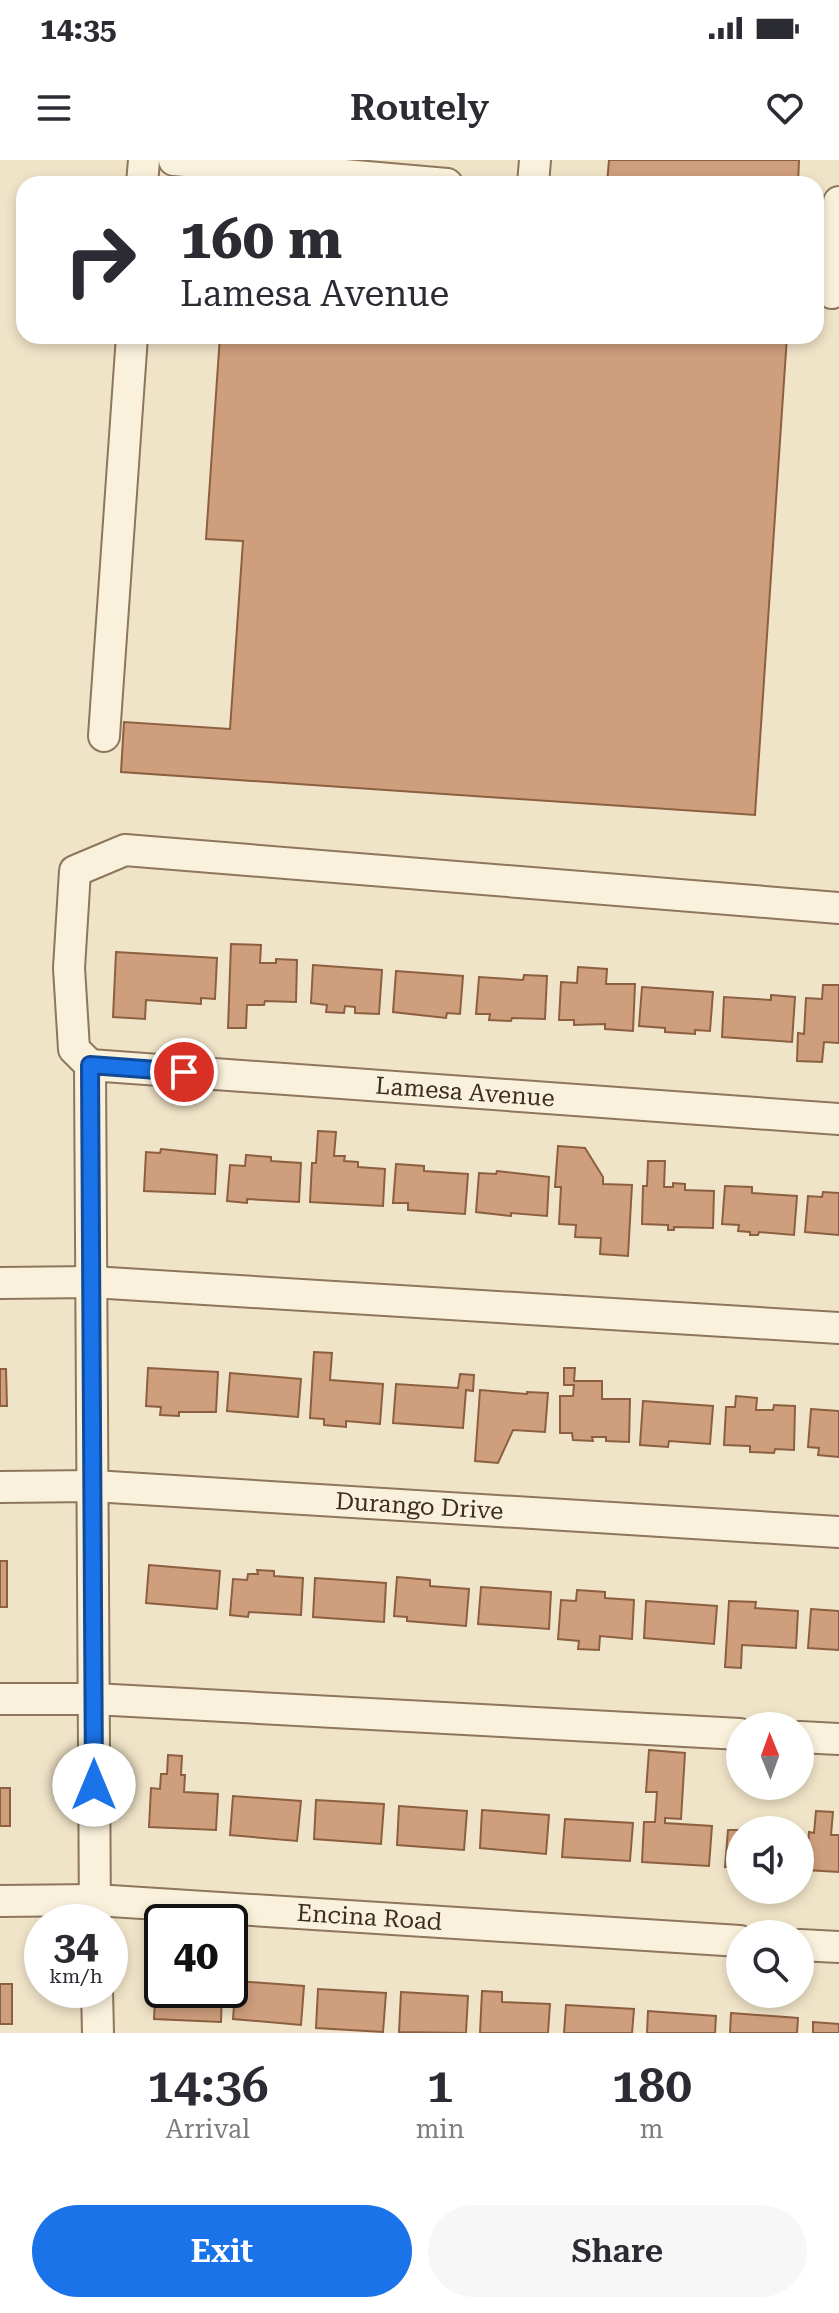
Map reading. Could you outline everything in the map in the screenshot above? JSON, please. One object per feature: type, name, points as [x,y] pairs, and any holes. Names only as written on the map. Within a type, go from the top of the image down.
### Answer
[{"type":"street","points":[[174,160],[356,176]]},
{"type":"street","points":[[832,293],[839,202]]},
{"type":"street","points":[[104,736],[131,344]]},
{"type":"street","points":[[95,1904],[90,1065],[74,1049],[69,968],[75,871],[125,850],[839,908]]},
{"type":"street","name":"Lamesa Avenue","points":[[90,1065],[839,1119]]},
{"type":"street","points":[[0,1283],[92,1282],[839,1328]]},
{"type":"street","name":"Durango Drive","points":[[0,1487],[93,1486],[839,1532]]},
{"type":"street","points":[[0,1699],[94,1699],[726,1733]]},
{"type":"street","points":[[814,1738],[839,1739]]},
{"type":"street","name":"Encina Road","points":[[0,1901],[28,1904]]},
{"type":"street","name":"Encina Road","points":[[128,1913],[726,1940]]},
{"type":"street","points":[[814,1946],[839,1947]]},
{"type":"street","points":[[97,2008],[98,2033]]},
{"type":"building","points":[[609,160],[799,160],[798,176],[608,176]]},
{"type":"building","points":[[219,344],[786,344],[755,815],[121,772],[124,722],[230,729],[243,541],[206,539]]},
{"type":"building","points":[[231,944],[261,945],[260,963],[276,963],[276,959],[297,960],[296,1002],[265,1001],[264,1005],[247,1005],[246,1028],[228,1028]]},
{"type":"building","points":[[116,952],[217,958],[215,999],[201,998],[201,1004],[146,1000],[145,1019],[113,1017]]},
{"type":"building","points":[[313,965],[382,970],[379,1014],[355,1013],[355,1007],[345,1006],[344,1013],[326,1012],[327,1005],[311,1003]]},
{"type":"building","points":[[578,967],[607,969],[606,984],[635,984],[633,1031],[605,1029],[605,1024],[574,1025],[574,1020],[559,1020],[561,982],[577,983]]},
{"type":"building","points":[[396,971],[463,976],[460,1014],[447,1013],[446,1018],[393,1012]]},
{"type":"building","points":[[524,975],[547,976],[545,1019],[489,1020],[490,1014],[476,1014],[479,977],[523,980]]},
{"type":"building","points":[[823,985],[839,985],[839,1043],[824,1042],[822,1062],[797,1061],[798,1033],[804,1034],[806,998],[822,999]]},
{"type":"building","points":[[642,987],[713,992],[710,1031],[695,1030],[695,1034],[665,1032],[665,1028],[639,1026]]},
{"type":"building","points":[[771,995],[795,997],[792,1042],[722,1037],[724,997],[771,1000]]},
{"type":"building","points":[[318,1131],[336,1132],[334,1156],[345,1156],[344,1161],[358,1162],[358,1167],[385,1169],[383,1206],[310,1202]]},
{"type":"building","points":[[558,1146],[585,1148],[603,1177],[603,1184],[632,1185],[628,1256],[600,1254],[601,1238],[575,1237],[576,1225],[559,1224],[561,1187],[555,1187]]},
{"type":"building","points":[[161,1149],[217,1155],[215,1194],[144,1191],[146,1152],[160,1153]]},
{"type":"building","points":[[246,1155],[301,1163],[299,1202],[227,1201],[230,1165],[245,1166]]},
{"type":"building","points":[[648,1161],[665,1161],[664,1187],[673,1187],[673,1183],[685,1184],[685,1190],[714,1191],[713,1228],[674,1227],[674,1230],[668,1230],[668,1225],[642,1224],[643,1186],[647,1186]]},
{"type":"building","points":[[396,1164],[424,1166],[424,1171],[468,1174],[465,1214],[408,1210],[408,1203],[393,1203]]},
{"type":"building","points":[[497,1171],[549,1177],[547,1216],[476,1212],[479,1173],[496,1174]]},
{"type":"building","points":[[725,1186],[752,1187],[752,1193],[797,1196],[794,1235],[759,1232],[758,1235],[750,1235],[750,1232],[738,1231],[739,1225],[722,1224]]},
{"type":"building","points":[[823,1192],[839,1193],[839,1235],[805,1232],[808,1196],[822,1197]]},
{"type":"building","points":[[314,1352],[332,1353],[330,1380],[383,1384],[380,1424],[346,1421],[346,1427],[324,1425],[324,1419],[310,1418]]},
{"type":"building","points":[[148,1368],[218,1372],[216,1412],[160,1415],[161,1407],[146,1406]]},
{"type":"building","points":[[564,1368],[575,1368],[574,1381],[602,1381],[602,1399],[630,1399],[629,1442],[606,1441],[606,1437],[592,1437],[593,1441],[573,1440],[572,1433],[560,1433],[560,1396],[573,1396],[574,1385],[564,1385]]},
{"type":"building","points":[[0,1369],[6,1369],[7,1406],[0,1406]]},
{"type":"building","points":[[230,1373],[301,1379],[298,1417],[227,1411]]},
{"type":"building","points":[[460,1374],[474,1375],[473,1391],[466,1390],[463,1428],[393,1423],[396,1384],[458,1388]]},
{"type":"building","points":[[480,1390],[548,1393],[545,1432],[513,1430],[498,1463],[475,1461]]},
{"type":"building","points":[[736,1396],[757,1398],[756,1410],[773,1410],[774,1405],[795,1406],[794,1450],[750,1452],[750,1446],[724,1445],[726,1407],[735,1407]]},
{"type":"building","points":[[643,1401],[713,1406],[710,1444],[669,1441],[668,1447],[640,1445]]},
{"type":"building","points":[[811,1409],[839,1411],[839,1457],[818,1455],[819,1448],[808,1447]]},
{"type":"building","points":[[0,1561],[7,1561],[7,1607],[0,1607]]},
{"type":"building","points":[[149,1565],[220,1571],[217,1609],[146,1603]]},
{"type":"building","points":[[257,1570],[274,1571],[274,1576],[303,1578],[301,1615],[249,1612],[248,1617],[230,1615],[233,1579],[247,1580],[248,1574],[258,1574]]},
{"type":"building","points":[[397,1577],[430,1580],[430,1586],[469,1589],[466,1626],[407,1621],[407,1617],[394,1616]]},
{"type":"building","points":[[315,1578],[386,1583],[384,1622],[313,1617]]},
{"type":"building","points":[[481,1587],[551,1592],[549,1629],[478,1624]]},
{"type":"building","points":[[577,1590],[605,1592],[605,1598],[634,1600],[632,1639],[600,1636],[599,1650],[578,1649],[579,1641],[558,1639],[561,1600],[576,1601]]},
{"type":"building","points":[[646,1601],[717,1606],[714,1644],[644,1638]]},
{"type":"building","points":[[729,1601],[756,1602],[755,1608],[798,1611],[796,1648],[742,1645],[741,1668],[725,1667]]},
{"type":"building","points":[[811,1609],[839,1611],[839,1650],[808,1648]]},
{"type":"building","points":[[649,1750],[685,1753],[681,1819],[665,1818],[665,1823],[712,1826],[709,1866],[642,1862],[644,1822],[655,1822],[657,1792],[646,1792]]},
{"type":"building","points":[[168,1755],[182,1756],[184,1792],[218,1794],[216,1830],[149,1827],[151,1788],[160,1789],[161,1774],[167,1774]]},
{"type":"building","points":[[0,1788],[10,1788],[10,1826],[0,1826]]},
{"type":"building","points":[[233,1796],[301,1801],[297,1841],[230,1835]]},
{"type":"building","points":[[316,1800],[384,1804],[381,1844],[314,1839]]},
{"type":"building","points":[[399,1806],[467,1811],[464,1850],[397,1845]]},
{"type":"building","points":[[482,1810],[549,1815],[546,1854],[480,1848]]},
{"type":"building","points":[[816,1811],[833,1812],[831,1835],[839,1835],[839,1872],[814,1870]]},
{"type":"building","points":[[565,1819],[633,1823],[630,1861],[562,1857]]},
{"type":"building","points":[[248,1982],[304,1986],[301,2025],[233,2019],[234,2008],[248,2008]]},
{"type":"building","points":[[0,1984],[12,1984],[12,2024],[0,2024]]},
{"type":"building","points":[[318,1989],[386,1993],[383,2032],[316,2028]]},
{"type":"building","points":[[482,1991],[502,1992],[502,2002],[550,2004],[548,2033],[480,2033]]},
{"type":"building","points":[[401,1992],[468,1996],[466,2033],[399,2032]]},
{"type":"building","points":[[566,2005],[634,2009],[632,2033],[564,2033]]},
{"type":"building","points":[[155,2008],[221,2008],[221,2022],[154,2019]]},
{"type":"building","points":[[648,2011],[716,2016],[715,2033],[647,2033]]},
{"type":"building","points":[[731,2013],[798,2018],[797,2033],[730,2033]]},
{"type":"building","points":[[813,2022],[839,2024],[839,2033],[813,2033]]},
{"type":"route","points":[[94,1785],[90,1065],[184,1072]]}]
